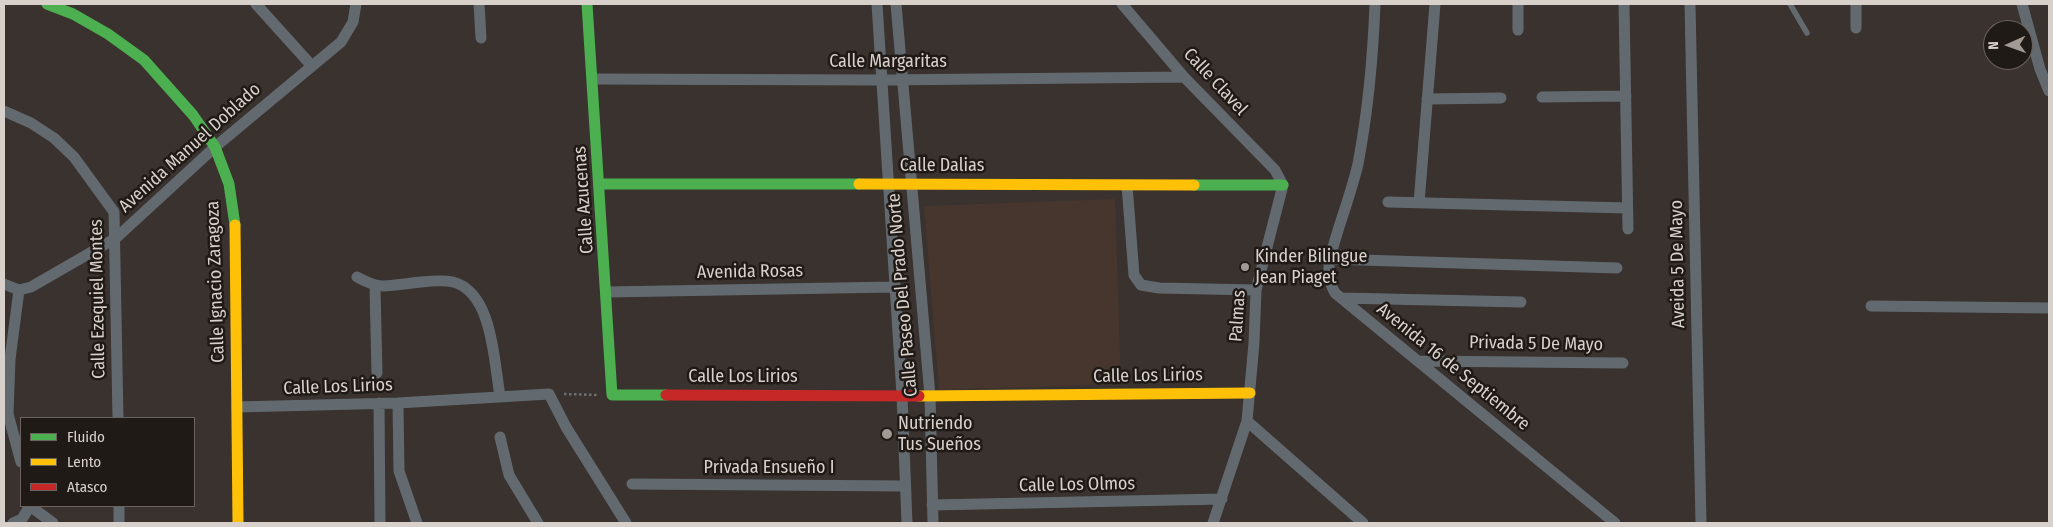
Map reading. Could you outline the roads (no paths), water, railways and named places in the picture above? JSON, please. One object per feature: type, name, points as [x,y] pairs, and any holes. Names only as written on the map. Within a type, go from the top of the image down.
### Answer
[{"type":"street","name":"Calle Ignacio Zaragoza","points":[[47,4],[73,14],[108,34],[144,60],[193,115],[216,147],[229,184],[233,205],[238,523]]},
{"type":"street","points":[[256,4],[311,65]]},
{"type":"street","name":"Avenida Manuel Doblado","points":[[19,290],[31,287],[116,238],[216,147],[311,65],[341,42],[348,33],[356,4]]},
{"type":"street","points":[[479,4],[481,38]]},
{"type":"street","name":"Calle Azucenas","points":[[587,4],[607,292],[612,395]]},
{"type":"street","name":"Calle Paseo Del Prado Norte","points":[[877,4],[902,395],[906,523]]},
{"type":"street","name":"Calle Paseo Del Prado Norte","points":[[896,4],[930,396],[933,523]]},
{"type":"street","name":"Calle Clavel","points":[[1122,4],[1184,77],[1275,170],[1283,185]]},
{"type":"street","name":"Avenida 16 de Septiembre","points":[[1375,4],[1374,52],[1358,164],[1330,259],[1328,277],[1330,284],[1342,298],[1615,523]]},
{"type":"street","points":[[1418,203],[1435,4]]},
{"type":"street","points":[[1518,4],[1518,30]]},
{"type":"street","points":[[1624,4],[1628,229]]},
{"type":"street","name":"Aveida 5 De Mayo","points":[[1690,4],[1701,523]]},
{"type":"street","points":[[1856,4],[1856,28]]},
{"type":"street","points":[[2022,4],[2040,69],[2049,91]]},
{"type":"street","name":"Calle Margaritas","points":[[593,79],[904,80],[1184,77]]},
{"type":"street","points":[[1542,97],[1626,96]]},
{"type":"street","points":[[1427,99],[1501,98]]},
{"type":"street","name":"Calle Ezequiel Montes","points":[[4,111],[31,123],[54,138],[74,157],[110,203],[116,217],[118,417]]},
{"type":"street","name":"Calle Dalias","points":[[600,184],[1283,185]]},
{"type":"street","points":[[1127,184],[1134,276],[1141,285],[1160,288],[1256,290]]},
{"type":"street","name":"Palmas","points":[[1213,523],[1247,421],[1256,290],[1283,185]]},
{"type":"street","points":[[1388,202],[1627,208]]},
{"type":"street","points":[[1330,259],[1616,268]]},
{"type":"street","points":[[357,277],[375,287],[444,280],[464,286],[476,298],[487,318],[500,396]]},
{"type":"street","points":[[4,284],[19,290],[10,359],[8,406],[11,428],[20,459]]},
{"type":"street","points":[[375,287],[377,373]]},
{"type":"street","name":"Avenida Rosas","points":[[607,292],[894,287]]},
{"type":"street","points":[[1342,298],[1521,302]]},
{"type":"street","points":[[1871,306],[2049,308]]},
{"type":"street","name":"Privada 5 De Mayo","points":[[1418,361],[1623,363]]},
{"type":"street","name":"Calle Los Lirios","points":[[612,395],[930,396],[1250,393]]},
{"type":"street","name":"Calle Los Lirios","points":[[237,407],[398,403],[549,394],[566,428],[626,523]]},
{"type":"street","points":[[379,403],[380,523]]},
{"type":"street","points":[[398,403],[401,478],[417,523]]},
{"type":"street","points":[[1247,421],[1363,523]]},
{"type":"street","points":[[500,437],[509,475],[538,523]]},
{"type":"street","points":[[380,462],[399,461]]},
{"type":"street","name":"Privada Ensueño I","points":[[632,484],[905,486]]},
{"type":"street","name":"Calle Los Olmos","points":[[932,504],[1222,500]]},
{"type":"street","points":[[13,523],[22,519],[29,507]]},
{"type":"street","points":[[31,507],[54,523]]},
{"type":"street","points":[[119,507],[119,523]]},
{"type":"lane","points":[[1790,4],[1807,33]]},
{"type":"place","name":"Kinder Bilingue Jean Piaget","points":[[1245,267]]},
{"type":"place","name":"Nutriendo Tus Sueños","points":[[887,434]]}]
